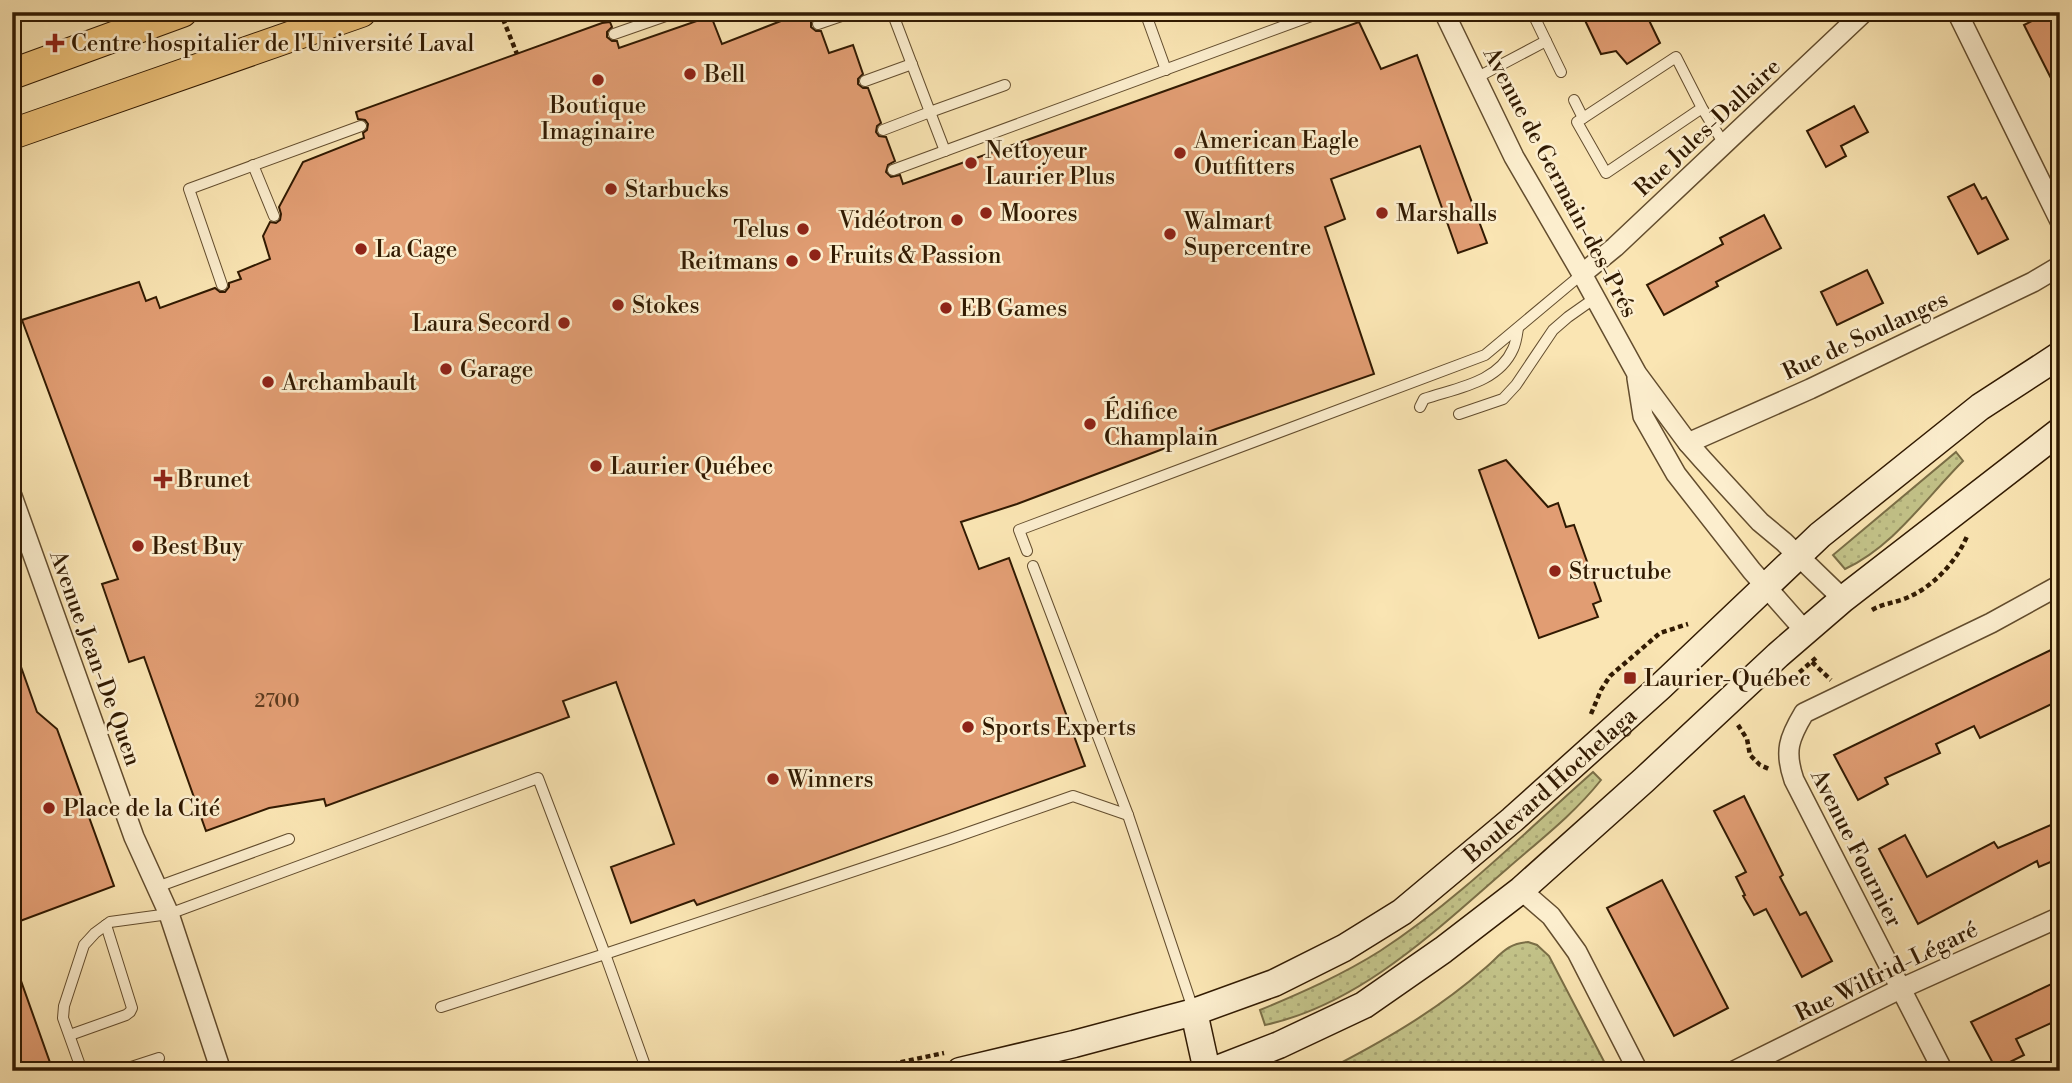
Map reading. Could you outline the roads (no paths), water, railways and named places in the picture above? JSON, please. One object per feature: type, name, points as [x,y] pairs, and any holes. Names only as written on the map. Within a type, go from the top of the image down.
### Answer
[{"type":"main road","points":[[12,74],[134,25],[182,12]]},
{"type":"main road","points":[[12,134],[361,12]]},
{"type":"main road","name":"Boulevard Hochelaga","points":[[956,1061],[1074,1044],[1194,1013],[1275,983],[1344,948],[1402,912],[1512,820],[1660,687],[1797,555],[1980,407],[2060,355]]},
{"type":"main road","points":[[1194,1013],[1209,1071],[1279,1045],[1364,1005],[1443,950],[1521,890],[1798,637],[2060,431]]},
{"type":"street","name":"Avenue de Germain-des-Prés","points":[[1444,12],[1514,158],[1636,373],[1688,443],[1760,522],[1843,599]]},
{"type":"street","name":"Rue Jules-Dallaire","points":[[1582,274],[1615,247],[1864,12]]},
{"type":"street","points":[[1957,12],[2060,220]]},
{"type":"street","name":"Rue de Soulanges","points":[[1688,443],[1810,389],[2034,282],[2060,266]]},
{"type":"street","name":"Avenue de Germain-des-Prés","points":[[1636,373],[1643,416],[1676,474],[1765,586],[1798,637]]},
{"type":"street","name":"Avenue Jean-De Quen","points":[[12,496],[134,837],[169,914],[221,1071]]},
{"type":"street","name":"Avenue Fournier","points":[[1942,1071],[1794,780],[1788,764],[1792,732],[1804,713],[1991,623],[2060,585]]},
{"type":"street","points":[[1521,890],[1551,916],[1577,953],[1638,1071]]},
{"type":"street","name":"Rue Wilfrid-Légaré","points":[[1734,1071],[1900,989],[2060,917]]},
{"type":"lane","points":[[614,34],[677,12]]},
{"type":"lane","points":[[818,24],[853,12]]},
{"type":"lane","points":[[892,12],[945,151]]},
{"type":"lane","points":[[1145,12],[1166,70]]},
{"type":"lane","points":[[893,170],[1322,12]]},
{"type":"lane","points":[[1532,12],[1561,72]]},
{"type":"lane","points":[[1476,78],[1546,41]]},
{"type":"lane","points":[[1702,108],[1606,173],[1577,122],[1676,57],[1724,144]]},
{"type":"lane","points":[[865,81],[912,64]]},
{"type":"lane","points":[[883,130],[1005,85]]},
{"type":"lane","points":[[1574,100],[1583,118]]},
{"type":"lane","points":[[222,285],[189,189],[361,126]]},
{"type":"lane","points":[[253,165],[274,216]]},
{"type":"lane","points":[[1027,551],[1019,530],[1485,355],[1582,274]]},
{"type":"lane","points":[[1459,414],[1503,399],[1516,385],[1553,330],[1595,298]]},
{"type":"lane","points":[[1420,407],[1424,398],[1488,377],[1504,364],[1514,348],[1518,327]]},
{"type":"lane","points":[[1033,566],[1128,815],[1194,1013]]},
{"type":"lane","points":[[82,1071],[63,1018],[64,1006],[84,946],[94,933],[110,922],[169,914],[538,778],[647,1071]]},
{"type":"lane","points":[[440,1007],[1073,796],[1128,815]]},
{"type":"lane","points":[[157,887],[289,839]]},
{"type":"lane","points":[[70,1035],[126,1015],[132,1008],[106,925]]},
{"type":"lane","points":[[119,1071],[159,1058]]},
{"type":"place","name":"Centre hospitalier de l'Université Laval","points":[[55,43]]},
{"type":"place","name":"Bell","points":[[690,74]]},
{"type":"place","name":"Boutique Imaginaire","points":[[598,80]]},
{"type":"place","name":"American Eagle Outfitters","points":[[1180,153]]},
{"type":"place","name":"Nettoyeur Laurier Plus","points":[[971,163]]},
{"type":"place","name":"Starbucks","points":[[611,189]]},
{"type":"place","name":"Moores","points":[[986,213]]},
{"type":"place","name":"Marshalls","points":[[1382,213]]},
{"type":"place","name":"Vidéotron","points":[[957,220]]},
{"type":"place","name":"Telus","points":[[803,229]]},
{"type":"place","name":"Walmart Supercentre","points":[[1170,234]]},
{"type":"place","name":"La Cage","points":[[361,249]]},
{"type":"place","name":"Fruits & Passion","points":[[815,255]]},
{"type":"place","name":"Reitmans","points":[[792,261]]},
{"type":"place","name":"Stokes","points":[[618,305]]},
{"type":"place","name":"EB Games","points":[[946,308]]},
{"type":"place","name":"Laura Secord","points":[[564,323]]},
{"type":"place","name":"Garage","points":[[446,369]]},
{"type":"place","name":"Archambault","points":[[268,382]]},
{"type":"place","name":"Édifice Champlain","points":[[1090,424]]},
{"type":"place","name":"Laurier Québec","points":[[596,466]]},
{"type":"place","name":"Brunet","points":[[163,479]]},
{"type":"place","name":"Best Buy","points":[[138,546]]},
{"type":"place","name":"Structube","points":[[1555,571]]},
{"type":"place","name":"Laurier-Québec","points":[[1630,678]]},
{"type":"place","name":"Sports Experts","points":[[968,727]]},
{"type":"place","name":"Winners","points":[[773,779]]},
{"type":"place","name":"Place de la Cité","points":[[49,808]]}]
